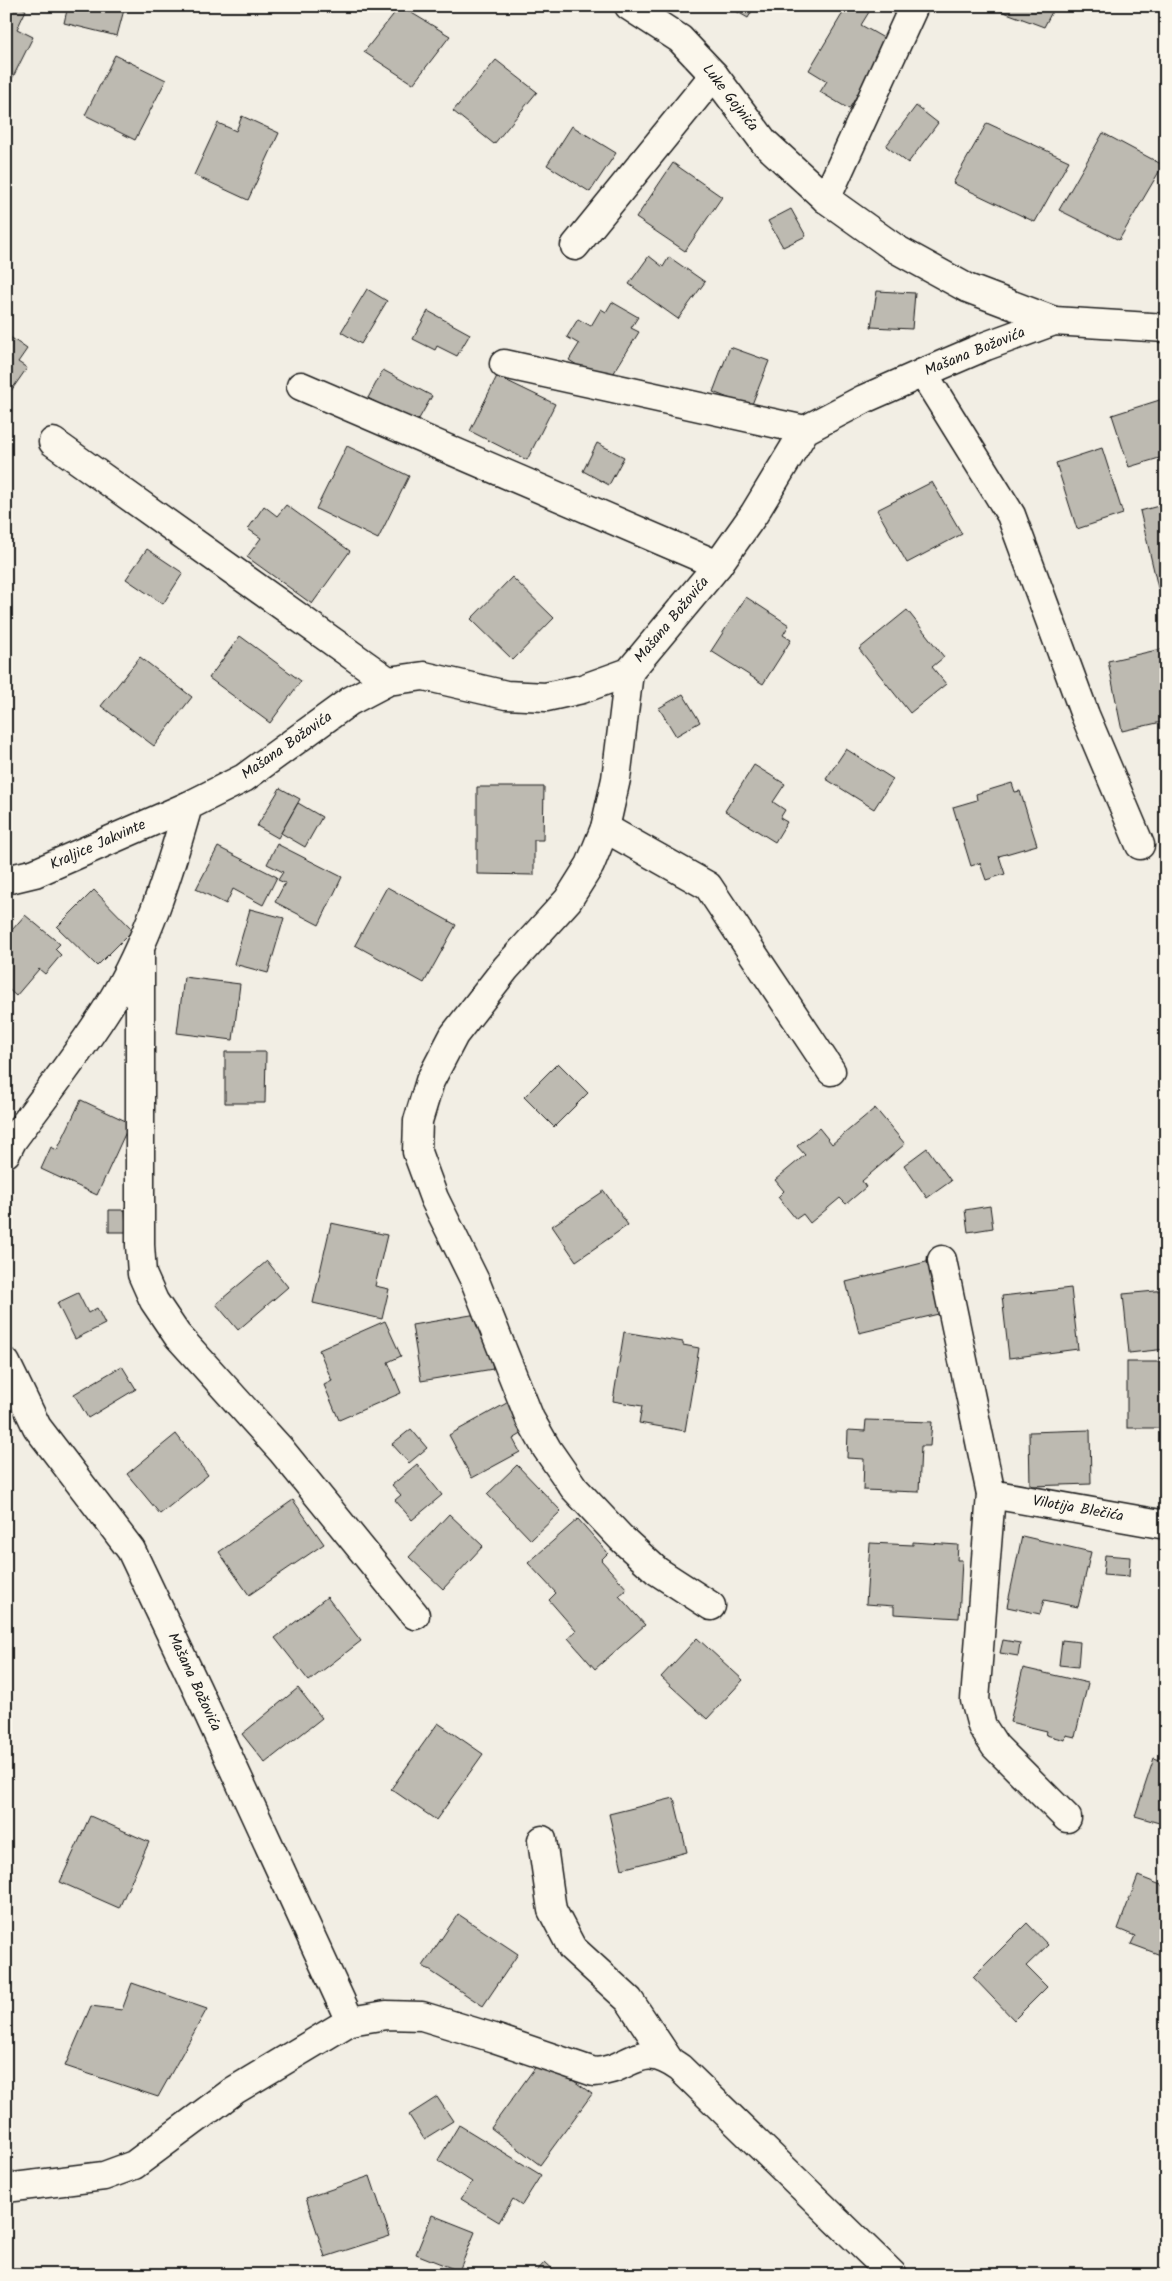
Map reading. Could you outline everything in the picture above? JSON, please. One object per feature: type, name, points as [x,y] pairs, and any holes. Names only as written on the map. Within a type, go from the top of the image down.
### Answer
[{"type":"street","name":"Luke Gojnića","points":[[629,6],[680,39],[714,75],[764,142],[826,199],[896,249],[967,288],[1054,321]]},
{"type":"street","points":[[826,199],[914,6]]},
{"type":"street","points":[[575,246],[714,75]]},
{"type":"street","name":"Mašana Božovića","points":[[188,806],[244,778],[350,701],[388,681],[424,676],[506,695],[546,697],[582,689],[629,672],[718,565],[754,514],[805,430],[864,399],[923,373],[986,346],[1054,321],[1166,328]]},
{"type":"street","points":[[504,364],[760,422],[805,430]]},
{"type":"street","points":[[923,373],[1012,515],[1085,715],[1140,844]]},
{"type":"street","points":[[301,386],[718,565]]},
{"type":"street","points":[[52,442],[388,681]]},
{"type":"street","points":[[629,672],[616,780],[605,828],[590,865],[568,900],[506,968],[454,1035],[430,1080],[418,1121],[417,1152],[434,1198],[476,1281],[530,1419],[547,1449],[574,1488],[621,1538],[657,1571],[711,1606]]},
{"type":"street","points":[[6,1153],[12,1141],[110,1003],[140,944],[170,870],[188,806]]},
{"type":"street","name":"Kraljice Jakvinte","points":[[6,880],[35,873],[188,806]]},
{"type":"street","points":[[605,828],[708,886],[831,1070]]},
{"type":"street","points":[[140,944],[140,1245],[142,1274],[154,1301],[177,1335],[281,1450],[415,1615]]},
{"type":"street","points":[[942,1260],[991,1494],[975,1700],[982,1726],[995,1746],[1067,1818]]},
{"type":"street","name":"Mašana Božovića","points":[[6,1363],[37,1427],[131,1550],[350,2021]]},
{"type":"street","name":"Vilotija Blečića","points":[[991,1494],[1166,1525]]},
{"type":"street","points":[[542,1840],[552,1910],[572,1948],[629,2000],[670,2060],[893,2275]]},
{"type":"street","points":[[6,2188],[104,2176],[134,2165],[235,2090],[350,2021],[386,2015],[422,2016],[594,2072],[608,2072],[636,2056],[653,2055],[670,2060]]},
{"type":"building","points":[[6,6],[17,6],[26,10],[17,29],[33,37],[6,91]]},
{"type":"building","points":[[68,6],[125,6],[117,36],[64,23]]},
{"type":"building","points":[[400,6],[450,36],[413,84],[364,52]]},
{"type":"building","points":[[727,6],[755,6],[748,18]]},
{"type":"building","points":[[847,6],[859,6],[869,12],[861,25],[889,41],[849,109],[820,92],[827,81],[809,70]]},
{"type":"building","points":[[988,6],[1055,6],[1044,27]]},
{"type":"building","points":[[115,55],[166,80],[135,140],[85,115]]},
{"type":"building","points":[[496,60],[537,92],[494,144],[453,111]]},
{"type":"building","points":[[916,106],[938,123],[908,163],[886,146]]},
{"type":"building","points":[[242,116],[279,133],[248,200],[194,175],[218,123],[236,131]]},
{"type":"building","points":[[987,123],[1069,161],[1035,222],[953,183]]},
{"type":"building","points":[[572,126],[616,153],[590,192],[547,165]]},
{"type":"building","points":[[1103,133],[1163,165],[1119,240],[1059,210]]},
{"type":"building","points":[[673,163],[722,197],[685,251],[636,218]]},
{"type":"building","points":[[791,209],[806,236],[783,247],[768,221]]},
{"type":"building","points":[[649,256],[663,267],[669,257],[705,282],[678,319],[629,284]]},
{"type":"building","points":[[367,289],[387,301],[361,344],[341,332]]},
{"type":"building","points":[[877,291],[915,293],[912,329],[871,327]]},
{"type":"building","points":[[612,302],[638,317],[631,328],[639,332],[607,384],[569,360],[579,344],[567,337],[578,319],[591,326],[601,309],[606,312]]},
{"type":"building","points":[[428,311],[470,334],[457,356],[437,346],[435,350],[413,339]]},
{"type":"building","points":[[6,334],[27,349],[18,362],[27,368],[6,398]]},
{"type":"building","points":[[730,347],[769,361],[751,407],[713,392]]},
{"type":"building","points":[[383,370],[432,396],[416,424],[368,398]]},
{"type":"building","points":[[497,376],[555,404],[527,460],[470,431]]},
{"type":"building","points":[[1166,398],[1166,456],[1129,467],[1112,415]]},
{"type":"building","points":[[597,443],[624,457],[609,485],[583,471]]},
{"type":"building","points":[[347,446],[409,476],[378,539],[316,509]]},
{"type":"building","points":[[1102,448],[1123,514],[1077,529],[1056,463]]},
{"type":"building","points":[[932,482],[962,534],[907,563],[877,510]]},
{"type":"building","points":[[1166,504],[1166,586],[1158,588],[1140,511]]},
{"type":"building","points":[[286,505],[350,551],[312,604],[247,557],[261,538],[248,529],[264,506],[277,516]]},
{"type":"building","points":[[147,549],[183,573],[163,604],[126,579]]},
{"type":"building","points":[[512,577],[554,618],[513,660],[471,619]]},
{"type":"building","points":[[746,597],[789,625],[783,635],[791,640],[763,684],[711,651]]},
{"type":"building","points":[[907,610],[944,657],[932,667],[946,684],[910,713],[859,649]]},
{"type":"building","points":[[240,636],[301,681],[270,723],[209,678]]},
{"type":"building","points":[[1166,648],[1166,721],[1122,731],[1108,661]]},
{"type":"building","points":[[140,657],[192,697],[154,746],[101,706]]},
{"type":"building","points":[[683,694],[700,722],[676,736],[659,708]]},
{"type":"building","points":[[846,749],[893,779],[874,809],[826,779]]},
{"type":"building","points":[[754,765],[785,784],[773,802],[785,810],[780,818],[787,822],[775,842],[725,811]]},
{"type":"building","points":[[1012,783],[1015,792],[1020,791],[1037,845],[999,856],[1005,874],[986,880],[980,863],[971,866],[953,807],[977,800],[976,794]]},
{"type":"building","points":[[477,787],[544,787],[543,840],[534,840],[534,875],[477,874]]},
{"type":"building","points":[[280,788],[300,799],[278,838],[257,826]]},
{"type":"building","points":[[298,803],[322,817],[305,847],[281,833]]},
{"type":"building","points":[[277,844],[342,877],[319,925],[275,902],[285,883],[278,880],[283,872],[267,864]]},
{"type":"building","points":[[218,847],[277,877],[263,905],[233,889],[226,904],[196,889]]},
{"type":"building","points":[[387,887],[456,925],[424,983],[355,945]]},
{"type":"building","points":[[94,890],[133,930],[97,966],[57,927]]},
{"type":"building","points":[[250,909],[284,918],[268,973],[234,964]]},
{"type":"building","points":[[25,915],[60,944],[55,949],[61,955],[45,974],[39,969],[16,996],[6,987],[6,937]]},
{"type":"building","points":[[184,977],[240,984],[233,1040],[177,1033]]},
{"type":"building","points":[[225,1052],[266,1052],[265,1103],[225,1103]]},
{"type":"building","points":[[558,1063],[588,1093],[554,1127],[524,1097]]},
{"type":"building","points":[[81,1100],[130,1123],[97,1195],[41,1169],[51,1147],[57,1150]]},
{"type":"building","points":[[875,1108],[905,1144],[862,1181],[866,1187],[846,1204],[840,1198],[810,1223],[803,1214],[796,1219],[778,1197],[784,1191],[775,1180],[805,1155],[797,1146],[819,1128],[832,1144]]},
{"type":"building","points":[[927,1148],[951,1181],[927,1198],[904,1165]]},
{"type":"building","points":[[604,1191],[628,1225],[576,1261],[552,1226]]},
{"type":"building","points":[[990,1206],[993,1228],[968,1232],[965,1210]]},
{"type":"building","points":[[109,1210],[125,1210],[126,1232],[109,1232]]},
{"type":"building","points":[[331,1223],[387,1235],[375,1286],[389,1289],[382,1319],[313,1303]]},
{"type":"building","points":[[938,1259],[951,1311],[859,1333],[846,1282]]},
{"type":"building","points":[[267,1261],[288,1287],[238,1330],[216,1304]]},
{"type":"building","points":[[1071,1288],[1078,1349],[1009,1358],[1002,1296]]},
{"type":"building","points":[[1166,1290],[1166,1349],[1129,1353],[1123,1294]]},
{"type":"building","points":[[78,1293],[88,1313],[97,1308],[105,1324],[75,1339],[57,1303]]},
{"type":"building","points":[[483,1313],[493,1369],[421,1381],[412,1325]]},
{"type":"building","points":[[385,1321],[401,1356],[388,1362],[401,1393],[339,1420],[324,1385],[332,1381],[319,1350]]},
{"type":"building","points":[[624,1332],[683,1342],[683,1345],[699,1348],[685,1431],[639,1423],[642,1406],[613,1401]]},
{"type":"building","points":[[1127,1362],[1166,1362],[1166,1428],[1127,1428]]},
{"type":"building","points":[[122,1366],[136,1389],[88,1418],[74,1394]]},
{"type":"building","points":[[514,1399],[530,1429],[513,1439],[520,1452],[472,1478],[449,1435]]},
{"type":"building","points":[[866,1420],[932,1422],[930,1446],[921,1446],[919,1492],[863,1490],[864,1459],[847,1458],[848,1430],[865,1431]]},
{"type":"building","points":[[411,1429],[427,1448],[409,1463],[392,1444]]},
{"type":"building","points":[[1090,1430],[1091,1484],[1030,1486],[1029,1432]]},
{"type":"building","points":[[176,1434],[208,1475],[160,1514],[127,1474]]},
{"type":"building","points":[[417,1464],[442,1495],[412,1520],[395,1500],[401,1495],[392,1485]]},
{"type":"building","points":[[517,1465],[561,1511],[531,1540],[487,1494]]},
{"type":"building","points":[[293,1500],[324,1544],[249,1595],[219,1552]]},
{"type":"building","points":[[449,1514],[483,1546],[443,1589],[409,1557]]},
{"type":"building","points":[[578,1519],[608,1553],[601,1560],[627,1589],[619,1596],[645,1625],[595,1669],[568,1638],[576,1631],[549,1600],[556,1593],[528,1563]]},
{"type":"building","points":[[1022,1536],[1091,1552],[1078,1607],[1044,1600],[1040,1614],[1007,1607]]},
{"type":"building","points":[[913,1542],[958,1545],[957,1560],[962,1560],[959,1618],[894,1614],[894,1606],[866,1604],[870,1543],[913,1545]]},
{"type":"building","points":[[1105,1555],[1130,1557],[1129,1577],[1103,1575]]},
{"type":"building","points":[[327,1597],[361,1641],[309,1681],[275,1638]]},
{"type":"building","points":[[697,1638],[743,1680],[707,1719],[661,1677]]},
{"type":"building","points":[[1003,1640],[1020,1643],[1018,1656],[1000,1653]]},
{"type":"building","points":[[1062,1640],[1080,1642],[1078,1667],[1059,1665]]},
{"type":"building","points":[[1023,1668],[1088,1683],[1075,1737],[1066,1735],[1065,1740],[1046,1735],[1047,1731],[1010,1722]]},
{"type":"building","points":[[298,1688],[322,1718],[265,1763],[242,1734]]},
{"type":"building","points":[[438,1723],[483,1754],[436,1820],[391,1789]]},
{"type":"building","points":[[1154,1758],[1166,1762],[1166,1825],[1135,1816]]},
{"type":"building","points":[[674,1798],[687,1852],[622,1869],[609,1814]]},
{"type":"building","points":[[90,1816],[149,1842],[119,1908],[60,1882]]},
{"type":"building","points":[[1138,1876],[1166,1887],[1166,1957],[1131,1944],[1135,1936],[1118,1929]]},
{"type":"building","points":[[458,1914],[518,1954],[483,2006],[423,1966]]},
{"type":"building","points":[[1027,1923],[1048,1945],[1026,1966],[1047,1987],[1014,2020],[973,1977]]},
{"type":"building","points":[[132,1983],[207,2009],[158,2097],[65,2066],[91,2006],[122,2010]]},
{"type":"building","points":[[542,2058],[592,2094],[540,2165],[491,2128]]},
{"type":"building","points":[[437,2097],[453,2121],[424,2139],[409,2115]]},
{"type":"building","points":[[459,2125],[541,2175],[522,2205],[513,2199],[499,2222],[461,2199],[472,2182],[438,2160]]},
{"type":"building","points":[[370,2176],[390,2236],[325,2257],[306,2198]]},
{"type":"building","points":[[432,2215],[475,2232],[459,2271],[416,2254]]},
{"type":"building","points":[[545,2262],[559,2275],[533,2275]]}]
